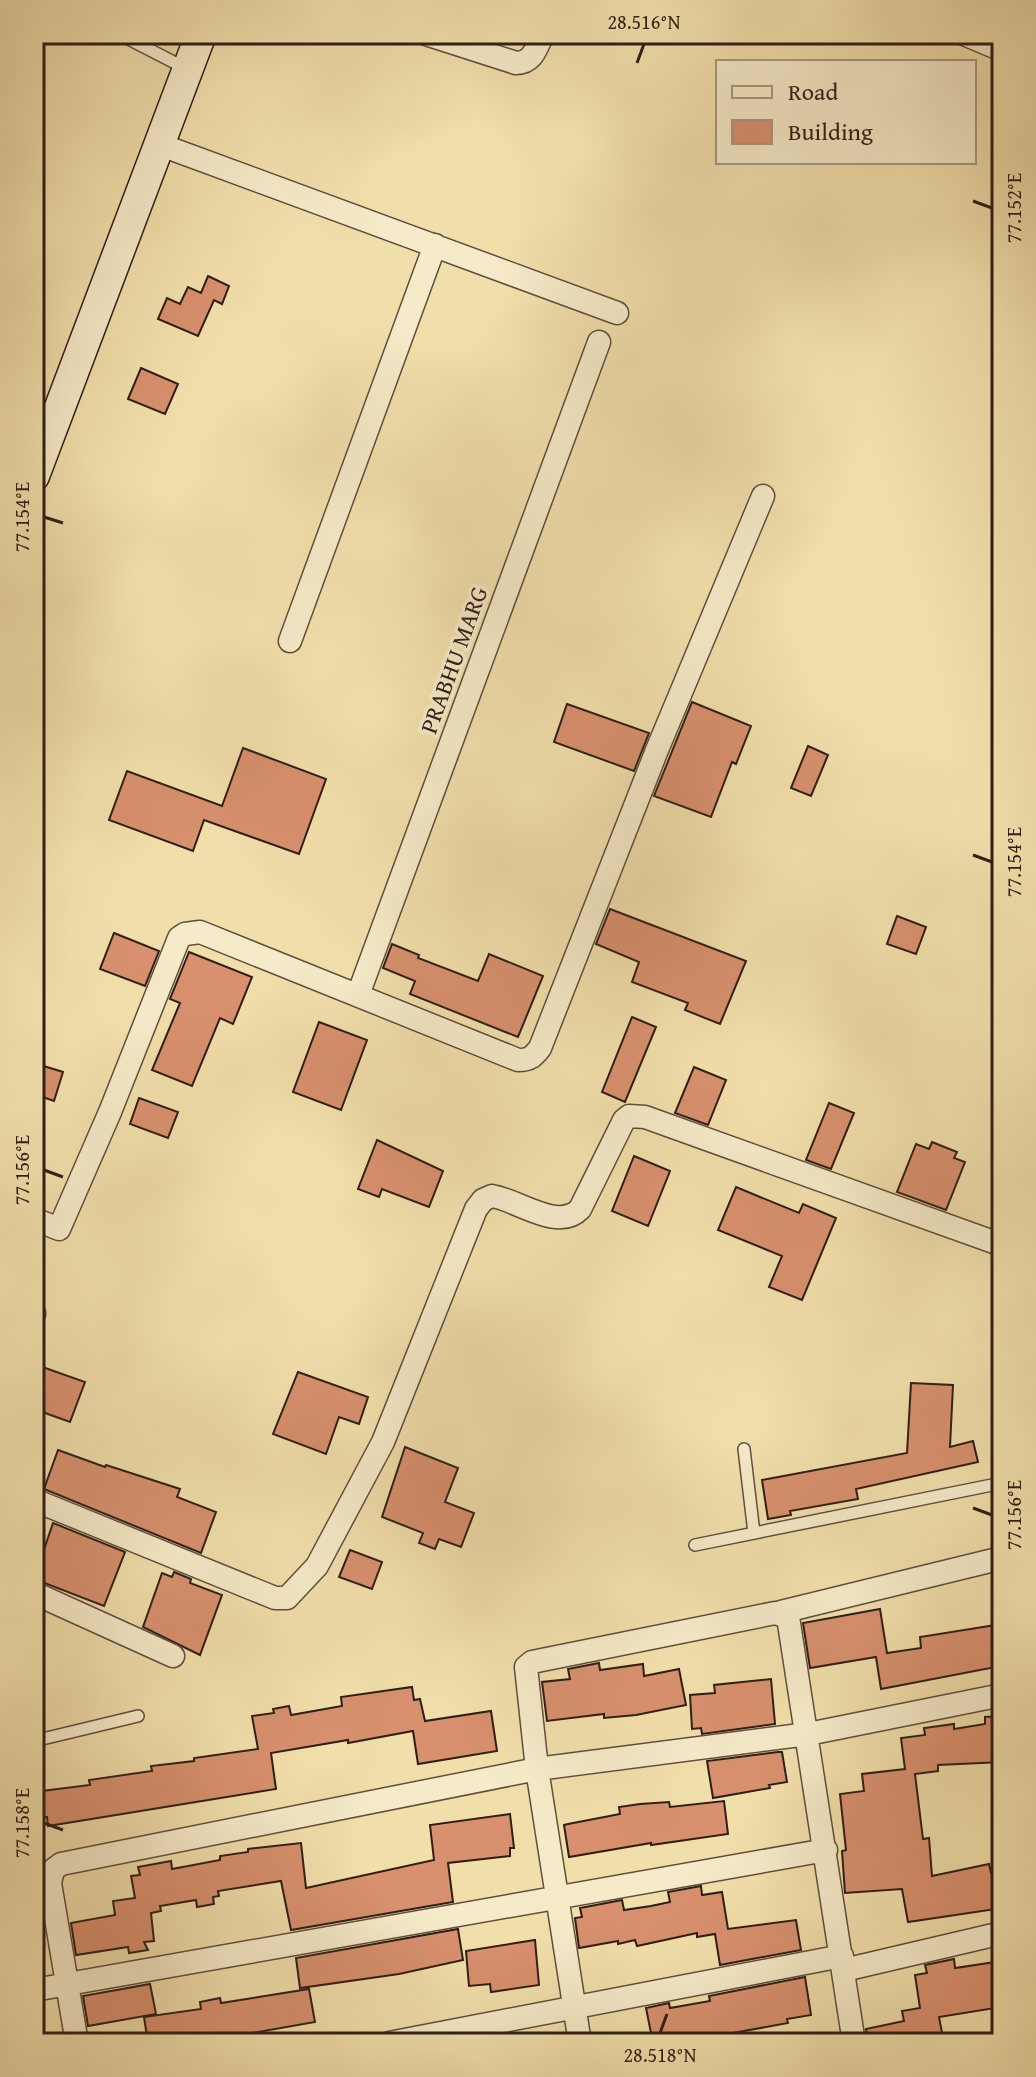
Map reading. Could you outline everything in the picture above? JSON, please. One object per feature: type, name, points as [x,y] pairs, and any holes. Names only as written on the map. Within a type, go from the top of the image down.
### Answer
[{"type":"street","points":[[426,34],[516,63],[531,58],[543,34]]},
{"type":"street","points":[[964,34],[1002,50]]},
{"type":"street","points":[[34,476],[161,145],[188,69],[194,36]]},
{"type":"street","points":[[161,145],[617,313]]},
{"type":"street","points":[[290,641],[435,245]]},
{"type":"street","name":"PRABHU MARG","points":[[358,995],[599,342]]},
{"type":"street","points":[[34,1219],[59,1229],[110,1112],[179,938],[185,934],[200,932],[518,1060],[529,1060],[535,1056],[763,496]]},
{"type":"street","points":[[34,1500],[275,1598],[287,1598],[317,1566],[383,1442],[476,1209],[483,1200],[492,1196],[555,1217],[575,1214],[624,1120],[629,1116],[645,1117],[1002,1245]]},
{"type":"street","points":[[580,2043],[537,1769],[525,1673],[528,1664],[781,1612],[1002,1558]]},
{"type":"street","points":[[35,1595],[173,1656]]},
{"type":"street","points":[[781,1612],[790,1622],[854,2043]]},
{"type":"street","points":[[77,2043],[67,1985],[42,1883],[53,1870],[71,1860],[537,1769],[808,1734],[1002,1695]]},
{"type":"street","points":[[34,1990],[826,1850]]},
{"type":"street","points":[[389,2043],[1002,1933]]},
{"type":"lane","points":[[119,34],[188,69]]},
{"type":"lane","points":[[744,1449],[754,1533]]},
{"type":"lane","points":[[695,1545],[1002,1483]]},
{"type":"lane","points":[[34,1741],[138,1716]]},
{"type":"building","points":[[208,276],[229,286],[222,304],[214,300],[198,336],[158,319],[167,298],[180,304],[188,287],[201,293]]},
{"type":"building","points":[[141,368],[178,384],[165,414],[128,399]]},
{"type":"building","points":[[692,702],[751,726],[736,764],[732,762],[711,817],[654,796]]},
{"type":"building","points":[[567,704],[649,733],[634,771],[554,742]]},
{"type":"building","points":[[808,746],[828,755],[811,796],[791,788]]},
{"type":"building","points":[[243,748],[326,779],[299,854],[204,820],[193,851],[109,820],[127,771],[222,806]]},
{"type":"building","points":[[610,909],[746,961],[720,1024],[685,1010],[688,1003],[632,982],[639,962],[596,944]]},
{"type":"building","points":[[897,916],[926,927],[916,954],[887,944]]},
{"type":"building","points":[[114,933],[159,951],[145,986],[100,969]]},
{"type":"building","points":[[392,944],[419,955],[418,958],[478,981],[489,954],[543,976],[518,1037],[410,994],[415,981],[383,968]]},
{"type":"building","points":[[189,952],[252,977],[233,1024],[220,1018],[192,1086],[152,1070],[180,1003],[170,999]]},
{"type":"building","points":[[632,1017],[656,1027],[625,1102],[602,1092]]},
{"type":"building","points":[[319,1022],[367,1040],[341,1110],[293,1092]]},
{"type":"building","points":[[34,1063],[63,1072],[54,1101],[34,1094]]},
{"type":"building","points":[[694,1067],[726,1080],[708,1125],[675,1113]]},
{"type":"building","points":[[139,1098],[178,1112],[168,1138],[130,1124]]},
{"type":"building","points":[[829,1103],[854,1113],[831,1169],[806,1160]]},
{"type":"building","points":[[377,1140],[443,1171],[429,1207],[382,1189],[379,1197],[358,1189]]},
{"type":"building","points":[[932,1142],[957,1152],[954,1158],[965,1162],[946,1210],[897,1192],[916,1144],[929,1149]]},
{"type":"building","points":[[634,1156],[670,1171],[648,1226],[612,1211]]},
{"type":"building","points":[[736,1187],[799,1213],[803,1204],[836,1218],[802,1300],[769,1287],[782,1256],[718,1230]]},
{"type":"building","points":[[34,1364],[85,1382],[70,1422],[34,1409]]},
{"type":"building","points":[[298,1372],[368,1397],[359,1424],[339,1417],[326,1454],[273,1434]]},
{"type":"building","points":[[911,1383],[953,1385],[950,1447],[973,1441],[978,1462],[856,1489],[858,1499],[790,1511],[791,1515],[768,1519],[762,1480],[907,1453]]},
{"type":"building","points":[[405,1447],[458,1468],[445,1502],[474,1513],[461,1547],[439,1539],[435,1549],[419,1543],[423,1533],[382,1517]]},
{"type":"building","points":[[58,1450],[180,1489],[177,1497],[216,1512],[201,1553],[44,1489]]},
{"type":"building","points":[[53,1523],[125,1552],[104,1606],[34,1579]]},
{"type":"building","points":[[350,1550],[382,1562],[372,1589],[339,1577]]},
{"type":"building","points":[[174,1572],[191,1579],[190,1583],[222,1595],[200,1655],[143,1627],[162,1573],[172,1577]]},
{"type":"building","points":[[880,1609],[887,1653],[921,1648],[920,1637],[1002,1624],[1001,1666],[881,1689],[876,1657],[810,1668],[803,1623]]},
{"type":"building","points":[[599,1663],[600,1670],[643,1664],[644,1676],[679,1669],[686,1705],[636,1715],[604,1718],[604,1714],[547,1721],[542,1682],[570,1679],[568,1669]]},
{"type":"building","points":[[771,1679],[775,1724],[702,1734],[701,1728],[692,1729],[690,1695],[715,1693],[714,1685]]},
{"type":"building","points":[[412,1687],[414,1700],[420,1699],[425,1721],[491,1711],[497,1751],[418,1764],[413,1731],[348,1743],[348,1740],[271,1753],[276,1789],[48,1826],[47,1817],[34,1820],[34,1792],[90,1785],[89,1780],[152,1771],[151,1766],[258,1749],[252,1716],[274,1713],[273,1709],[289,1706],[291,1715],[342,1706],[341,1697]]},
{"type":"building","points":[[1002,1716],[1002,1762],[938,1765],[938,1771],[915,1774],[923,1839],[929,1838],[932,1876],[989,1864],[991,1873],[1002,1872],[1002,1902],[996,1903],[996,1909],[908,1922],[902,1889],[845,1893],[842,1851],[846,1850],[840,1794],[864,1791],[862,1774],[905,1769],[901,1738],[925,1735],[924,1728],[954,1724],[954,1729],[985,1724],[985,1717]]},
{"type":"building","points":[[782,1752],[787,1782],[713,1798],[707,1761]]},
{"type":"building","points":[[724,1801],[728,1834],[569,1857],[564,1825],[620,1814],[619,1807],[669,1802],[670,1807]]},
{"type":"building","points":[[510,1814],[514,1848],[510,1848],[510,1856],[448,1863],[453,1902],[291,1930],[281,1881],[218,1891],[219,1896],[213,1897],[214,1904],[197,1907],[196,1900],[160,1906],[161,1911],[151,1913],[154,1941],[144,1942],[148,1950],[129,1953],[128,1947],[76,1955],[71,1923],[115,1915],[113,1901],[135,1898],[131,1876],[140,1875],[138,1867],[171,1861],[172,1869],[220,1860],[220,1856],[248,1852],[248,1849],[301,1843],[306,1888],[434,1860],[430,1825]]},
{"type":"building","points":[[701,1886],[702,1895],[722,1892],[728,1929],[796,1920],[801,1950],[720,1965],[715,1934],[697,1937],[697,1933],[637,1946],[635,1940],[579,1948],[575,1918],[582,1917],[580,1908],[622,1900],[624,1910],[651,1906],[670,1902],[668,1892]]},
{"type":"building","points":[[458,1929],[463,1960],[399,1974],[300,1988],[296,1958]]},
{"type":"building","points":[[535,1940],[539,1985],[491,1992],[490,1984],[469,1986],[466,1951]]},
{"type":"building","points":[[954,1959],[955,1968],[1002,1961],[1002,2005],[939,2017],[944,2043],[868,2043],[866,2029],[904,2021],[902,2011],[920,2008],[915,1975],[927,1973],[925,1965]]},
{"type":"building","points":[[805,1977],[811,2015],[787,2019],[788,2023],[678,2043],[653,2043],[646,2008],[669,2003],[670,2008],[710,2001],[709,1996]]},
{"type":"building","points":[[150,1984],[156,2014],[88,2026],[83,1996]]},
{"type":"building","points":[[309,1989],[315,2022],[195,2043],[148,2043],[144,2017],[201,2009],[200,2002],[220,1998],[221,2003]]}]
